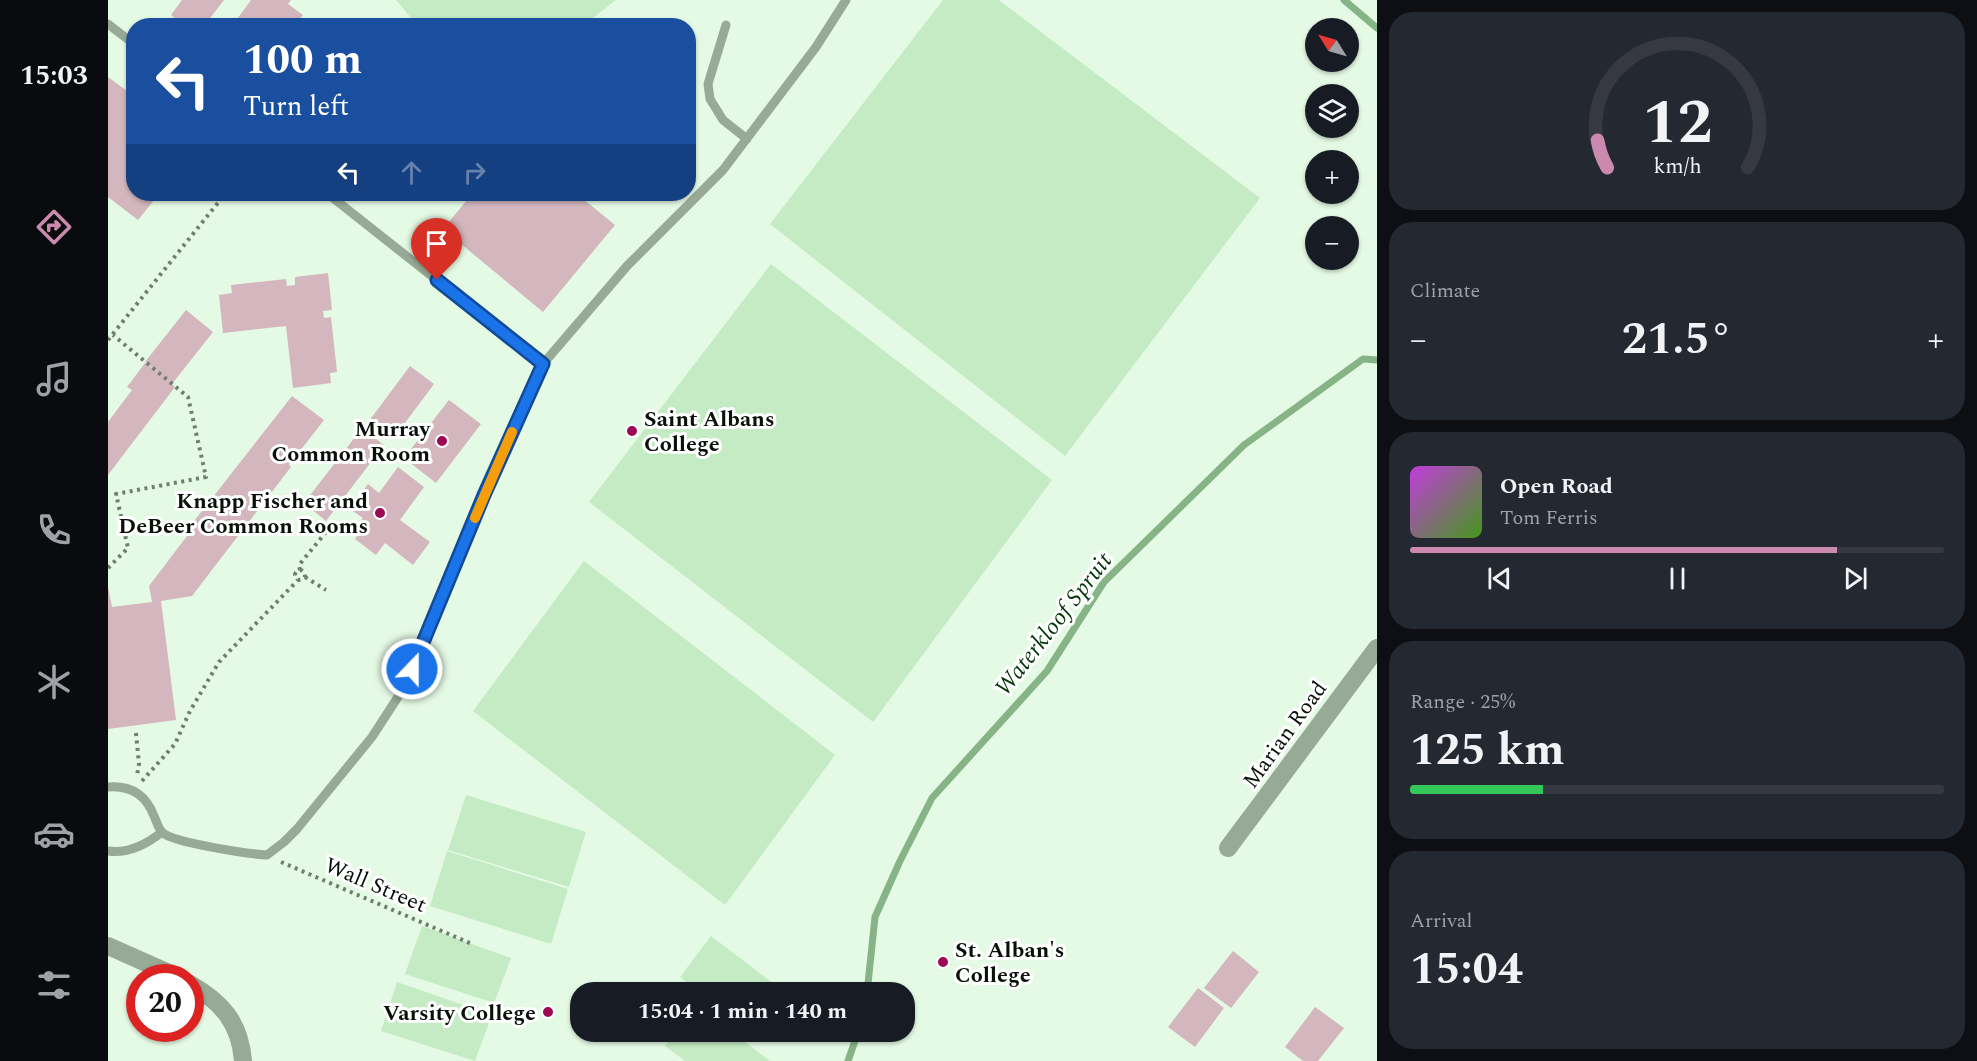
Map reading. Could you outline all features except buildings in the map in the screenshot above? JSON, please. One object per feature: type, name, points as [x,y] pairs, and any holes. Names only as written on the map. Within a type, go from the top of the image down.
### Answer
[{"type":"street","name":"Marian Road","points":[[1228,848],[1377,648]]},
{"type":"street","points":[[108,946],[148,964]]},
{"type":"street","points":[[204,992],[226,1011],[237,1032],[243,1061]]},
{"type":"lane","points":[[696,197],[723,170],[747,139],[816,47],[846,0]]},
{"type":"lane","points":[[108,24],[126,38]]},
{"type":"lane","points":[[726,25],[708,84],[710,99],[723,120],[747,139]]},
{"type":"lane","points":[[337,201],[543,364]]},
{"type":"lane","points":[[108,787],[134,791],[148,803],[162,832],[171,837],[230,851],[267,855],[284,842],[310,814],[372,737],[405,686],[484,495],[543,364],[627,266],[692,201]]},
{"type":"lane","points":[[108,851],[125,851],[145,844],[162,832]]},
{"type":"path","points":[[108,340],[219,201]]},
{"type":"path","points":[[108,568],[128,548],[116,494],[206,477],[188,397],[112,335]]},
{"type":"path","points":[[326,532],[299,565],[305,577],[326,590]]},
{"type":"path","points":[[298,580],[295,574],[300,570]]},
{"type":"path","points":[[134,791],[175,744],[190,711],[219,662],[298,580],[305,577]]},
{"type":"path","points":[[134,791],[139,764],[136,733]]},
{"type":"path","name":"Wall Street","points":[[267,855],[471,944]]},
{"type":"green space","points":[[396,0],[616,0],[593,18],[411,18]]},
{"type":"green space","points":[[943,0],[999,0],[1260,198],[1065,456],[770,224]]},
{"type":"green space","points":[[771,264],[1052,480],[873,722],[589,502]]},
{"type":"green space","points":[[584,561],[835,755],[725,905],[473,711]]},
{"type":"green space","points":[[466,795],[586,832],[569,887],[448,850]]},
{"type":"green space","points":[[447,851],[568,889],[551,944],[430,906]]},
{"type":"green space","points":[[422,926],[511,958],[494,1003],[405,974]]},
{"type":"green space","points":[[711,936],[772,982],[687,982],[680,977]]},
{"type":"green space","points":[[397,982],[492,1015],[475,1061],[381,1031]]},
{"type":"green space","points":[[668,1042],[745,1042],[770,1061],[685,1061],[665,1046]]},
{"type":"waterway","name":"Waterkloof Spruit","points":[[1344,0],[1377,28]]},
{"type":"waterway","name":"Waterkloof Spruit","points":[[868,982],[875,917],[932,798],[1047,671],[1104,582],[1244,445],[1363,359],[1377,360]]},
{"type":"waterway","name":"Waterkloof Spruit","points":[[848,1061],[855,1042]]},
{"type":"slow traffic","points":[[475,518],[512,432]]},
{"type":"place","name":"Saint Albans College","points":[[632,431]]},
{"type":"place","name":"Murray Common Room","points":[[442,441]]},
{"type":"place","name":"Knapp Fischer and DeBeer Common Rooms","points":[[380,513]]},
{"type":"place","name":"St. Alban's College","points":[[943,962]]},
{"type":"place","name":"Varsity College","points":[[548,1012]]},
{"type":"route","points":[[412,669],[484,495],[543,364],[437,280]]}]
